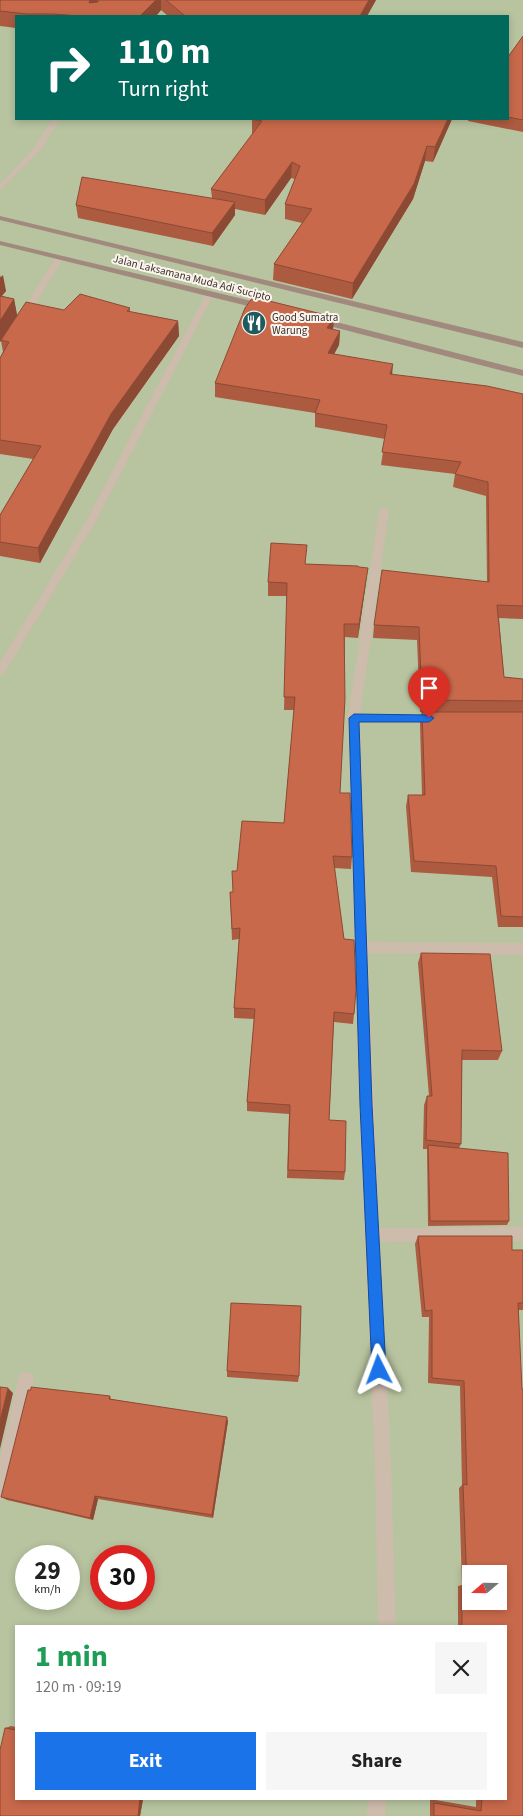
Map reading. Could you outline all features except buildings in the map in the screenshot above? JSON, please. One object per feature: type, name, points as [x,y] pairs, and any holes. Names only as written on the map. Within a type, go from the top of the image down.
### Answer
[{"type":"main road","name":"Jalan Laksamana Muda Adi Sucipto","points":[[0,218],[523,345]]},
{"type":"main road","name":"Jalan Laksamana Muda Adi Sucipto","points":[[0,243],[272,309]]},
{"type":"main road","points":[[308,318],[523,373]]},
{"type":"street","points":[[0,188],[37,149],[55,120]]},
{"type":"street","points":[[15,329],[60,258]]},
{"type":"street","points":[[0,671],[90,523],[210,294]]},
{"type":"street","points":[[384,510],[354,718],[361,947],[383,1467],[387,1625]]},
{"type":"street","points":[[354,718],[454,719]]},
{"type":"street","points":[[361,947],[523,949]]},
{"type":"street","points":[[373,1235],[523,1234]]},
{"type":"street","points":[[0,1492],[26,1380]]},
{"type":"street","points":[[376,1816],[377,1800]]},
{"type":"green space","points":[[0,0],[523,0],[523,1816],[0,1816]]},
{"type":"place","name":"Good Sumatra Warung","points":[[254,323]]},
{"type":"route","points":[[379,1370],[366,1105],[354,718],[429,718]]}]
